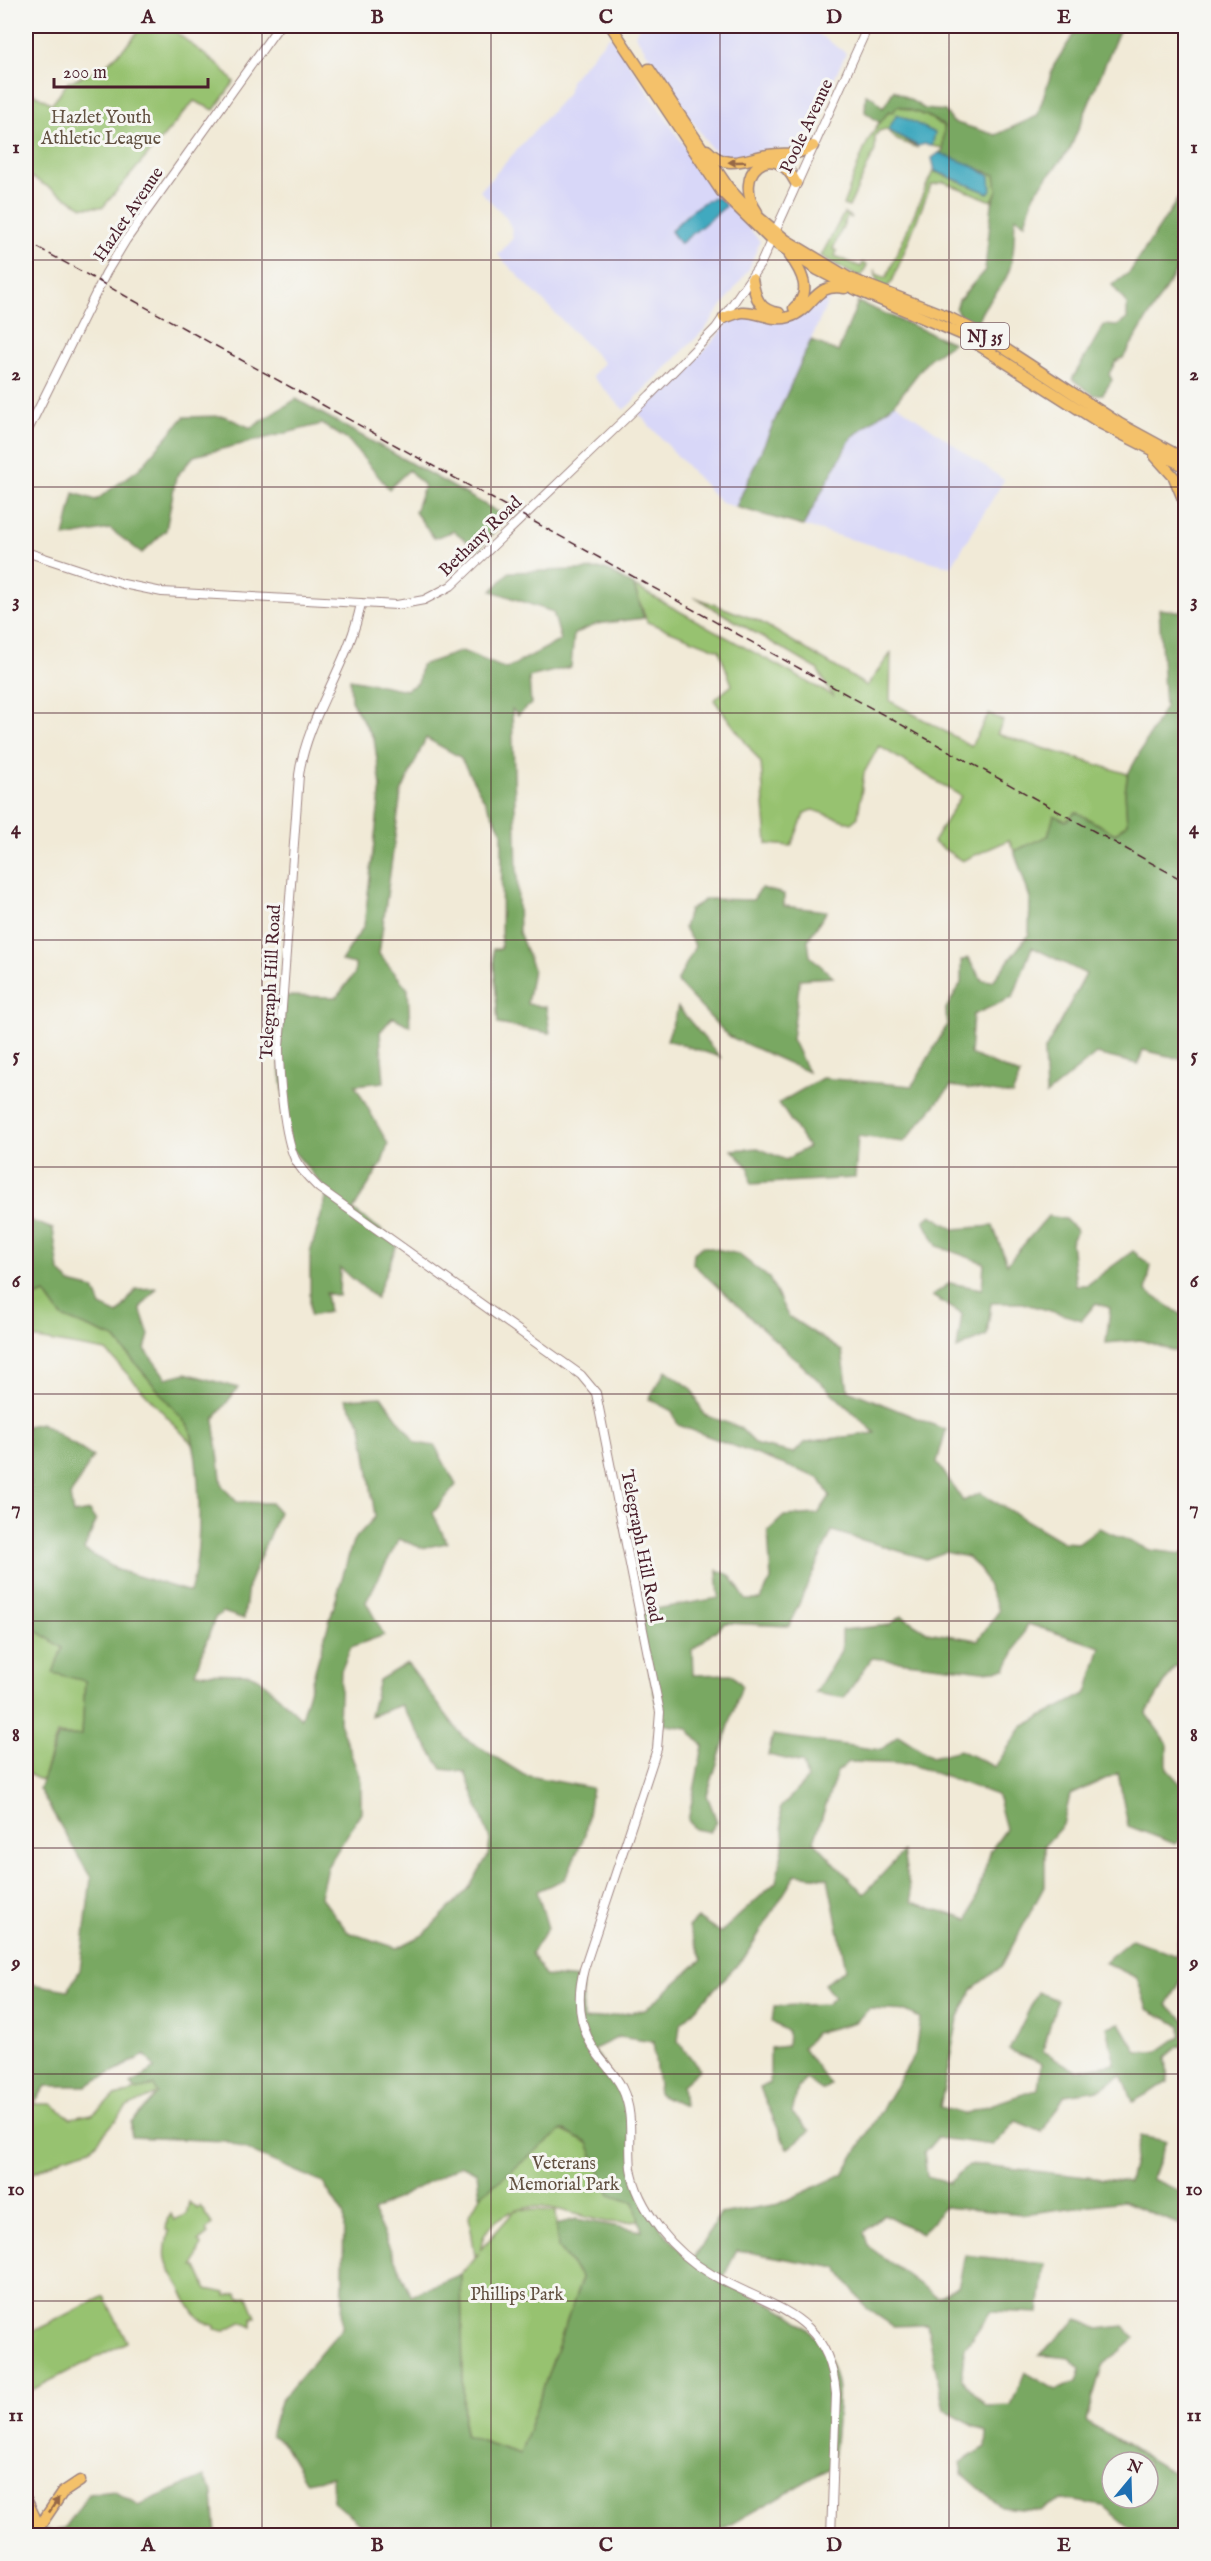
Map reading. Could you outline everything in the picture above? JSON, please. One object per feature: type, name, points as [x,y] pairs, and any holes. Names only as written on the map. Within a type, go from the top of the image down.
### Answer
[{"type":"highway","name":"NJ 35","points":[[610,26],[722,191],[787,251],[857,290],[963,334],[1145,448],[1185,467]]},
{"type":"highway","name":"NJ 35","points":[[619,26],[729,187],[762,220],[773,236],[849,278],[946,316],[984,335],[1120,424],[1185,459]]},
{"type":"highway","points":[[697,140],[714,156],[731,163],[768,155],[799,154],[813,146]]},
{"type":"highway","points":[[762,220],[748,192],[748,180],[753,171],[766,162],[780,162],[790,170],[796,183]]},
{"type":"highway","points":[[752,279],[757,301],[767,310],[782,313],[798,305],[804,294],[804,282],[787,251]]},
{"type":"highway","points":[[724,318],[745,312],[777,319],[787,318],[798,313],[827,288],[837,286],[857,290]]},
{"type":"highway","points":[[1145,448],[1174,477],[1185,506]]},
{"type":"highway","points":[[32,2535],[62,2493],[80,2481]]},
{"type":"highway","points":[[26,2499],[35,2518],[32,2535]]},
{"type":"street","name":"Hazlet Avenue","points":[[26,434],[106,273],[126,240],[279,26]]},
{"type":"street","name":"Poole Avenue","points":[[773,236],[868,26]]},
{"type":"street","name":"Bethany Road","points":[[26,552],[123,584],[162,592],[361,603],[416,603],[451,586],[682,364],[724,318],[752,279],[773,236]]},
{"type":"street","name":"Telegraph Hill Road","points":[[361,603],[358,622],[306,746],[300,766],[279,1048],[279,1067],[292,1150],[303,1172],[319,1188],[580,1375],[596,1394],[648,1655],[658,1693],[660,1721],[650,1772],[583,1975],[579,1996],[582,2022],[593,2047],[616,2078],[626,2097],[631,2121],[633,2177],[642,2200],[660,2229],[686,2257],[711,2274],[792,2313],[812,2330],[825,2349],[833,2371],[836,2394],[831,2535]]},
{"type":"shaded area","points":[[639,26],[807,26],[846,53],[804,144],[794,149],[768,149],[731,158],[719,154],[710,147],[635,35]]},
{"type":"shaded area","points":[[610,35],[707,180],[760,241],[749,269],[705,329],[624,410],[592,376],[604,363],[498,255],[513,238],[511,227],[505,216],[480,191],[568,93],[570,81]]},
{"type":"shaded area","points":[[821,294],[830,297],[736,507],[721,503],[637,412],[708,347],[731,319],[748,316],[775,322]]},
{"type":"shaded area","points":[[895,403],[1004,480],[951,567],[803,526],[851,438]]},
{"type":"green space","name":"Hazlet Youth Athletic League","points":[[142,26],[168,26],[223,69],[234,82],[214,110],[194,101],[103,207],[83,207],[31,177],[26,187],[26,89],[52,104],[68,82],[103,68],[130,42]]},
{"type":"green space","points":[[1079,26],[1121,26],[1070,149],[1034,194],[1025,223],[1015,217],[1013,256],[1006,278],[978,321],[971,326],[961,320],[956,309],[959,300],[985,270],[992,204],[997,190],[995,175],[939,153],[943,150],[944,126],[927,116],[898,106],[893,112],[889,111],[880,123],[865,112],[866,94],[874,98],[883,108],[894,90],[925,109],[945,111],[953,122],[996,135],[1037,116],[1054,65]]},
{"type":"green space","points":[[898,106],[927,116],[944,126],[943,148],[932,146],[934,133],[891,131],[918,148],[897,140],[886,129],[879,131],[875,136],[875,150],[849,207],[843,205],[871,136],[878,124]]},
{"type":"green space","points":[[971,165],[995,175],[997,190],[992,201],[944,182],[931,185],[892,282],[886,288],[877,283],[875,269],[876,274],[886,278],[933,171],[988,193],[990,176]]},
{"type":"green space","points":[[1185,188],[1185,257],[1123,358],[1116,361],[1109,374],[1112,380],[1103,394],[1094,395],[1072,379],[1104,325],[1117,326],[1127,319],[1127,304],[1112,285],[1130,272]]},
{"type":"green space","points":[[844,213],[852,218],[847,217],[833,249],[837,251],[835,256],[861,267],[863,263],[867,265],[861,276],[856,276],[821,256]]},
{"type":"green space","points":[[858,302],[953,343],[929,359],[895,403],[851,438],[803,526],[736,507],[811,340],[838,352]]},
{"type":"green space","points":[[296,399],[507,517],[478,550],[454,531],[434,538],[415,512],[424,486],[409,470],[389,489],[349,441],[322,424],[194,456],[176,477],[166,530],[142,553],[110,529],[64,537],[74,493],[96,500],[140,468],[184,417],[224,416],[251,428]]},
{"type":"green space","points":[[605,569],[634,586],[644,618],[597,624],[574,634],[571,667],[529,677],[531,704],[518,715],[512,709],[519,932],[533,969],[527,1004],[546,1007],[550,1033],[498,1024],[493,949],[501,949],[502,832],[460,757],[426,738],[401,793],[379,954],[408,989],[410,1026],[393,1017],[380,1032],[384,1082],[355,1085],[388,1144],[382,1163],[353,1210],[398,1242],[376,1298],[340,1268],[339,1296],[326,1293],[329,1312],[310,1316],[310,1253],[328,1192],[290,1147],[279,1056],[284,996],[337,997],[355,973],[355,964],[341,961],[364,926],[381,786],[374,739],[351,701],[350,679],[406,690],[418,683],[421,665],[462,651],[506,669],[561,640],[553,612],[492,591],[509,572]]},
{"type":"green space","points":[[634,586],[833,696],[817,669],[694,597],[759,621],[867,686],[891,653],[890,701],[971,746],[989,713],[1003,721],[997,734],[1128,774],[1125,791],[1127,823],[1115,834],[1077,813],[1048,836],[1014,851],[1009,840],[962,861],[933,842],[961,796],[879,746],[864,773],[858,817],[851,823],[813,810],[805,813],[791,846],[767,844],[761,763],[714,700],[732,685],[719,650],[647,622]]},
{"type":"green space","points":[[1159,609],[1185,612],[1185,1060],[1143,1050],[1138,1064],[1096,1054],[1046,1095],[1044,1052],[1086,974],[1032,947],[1013,997],[973,1015],[970,1054],[1020,1075],[1012,1095],[951,1086],[904,1142],[858,1136],[855,1178],[751,1184],[749,1168],[732,1150],[758,1148],[786,1160],[808,1147],[779,1103],[822,1078],[912,1086],[947,1025],[946,1009],[961,983],[961,961],[968,958],[982,980],[993,981],[1029,934],[1030,898],[1014,851],[1048,836],[1054,815],[1066,821],[1076,812],[1115,834],[1127,823],[1125,791],[1128,774],[1165,707]]},
{"type":"green space","points":[[761,888],[784,894],[784,906],[827,911],[808,940],[810,956],[833,977],[800,979],[792,1039],[808,1072],[728,1036],[677,982],[695,946],[684,928],[689,910],[706,899],[753,900]]},
{"type":"green space","points":[[678,1007],[720,1057],[667,1040]]},
{"type":"green space","points":[[931,1215],[954,1229],[993,1226],[1007,1264],[1048,1216],[1065,1219],[1077,1231],[1071,1242],[1076,1285],[1087,1285],[1133,1251],[1151,1266],[1146,1291],[1185,1317],[1185,1366],[1180,1353],[1141,1340],[1106,1343],[1110,1308],[1096,1303],[1082,1320],[1022,1303],[991,1303],[987,1335],[957,1349],[962,1314],[932,1296],[950,1283],[982,1289],[984,1263],[937,1246],[924,1221]]},
{"type":"green space","points":[[26,1219],[53,1229],[59,1270],[70,1283],[94,1289],[101,1306],[118,1314],[136,1289],[157,1288],[140,1308],[149,1335],[145,1349],[166,1378],[186,1373],[238,1388],[214,1419],[222,1486],[237,1502],[271,1503],[279,1512],[248,1586],[244,1619],[223,1612],[215,1618],[195,1673],[249,1674],[260,1679],[301,1718],[353,1541],[375,1517],[362,1425],[345,1399],[382,1397],[416,1443],[435,1446],[456,1485],[433,1513],[447,1543],[422,1548],[399,1539],[366,1602],[384,1635],[351,1647],[341,1671],[339,1722],[361,1781],[361,1813],[327,1867],[320,1896],[348,1932],[397,1948],[423,1935],[469,1888],[488,1855],[490,1840],[465,1772],[442,1769],[401,1705],[370,1716],[379,1680],[407,1663],[463,1737],[524,1775],[592,1788],[585,1835],[565,1879],[537,1891],[548,1928],[531,1953],[545,1976],[582,1979],[583,2021],[645,2010],[702,1959],[688,1927],[697,1918],[720,1933],[776,1882],[784,1843],[780,1808],[807,1779],[803,1763],[768,1755],[773,1735],[881,1750],[898,1735],[932,1757],[960,1750],[995,1767],[1022,1727],[1087,1693],[1101,1647],[1028,1624],[1006,1669],[983,1671],[872,1658],[844,1698],[815,1693],[842,1649],[842,1630],[889,1625],[902,1616],[927,1632],[978,1640],[999,1611],[980,1569],[967,1557],[945,1552],[926,1559],[832,1531],[789,1626],[725,1623],[692,1650],[693,1675],[731,1674],[742,1685],[707,1795],[717,1822],[710,1832],[695,1829],[688,1820],[703,1746],[687,1728],[661,1724],[637,1612],[719,1598],[717,1570],[730,1575],[746,1600],[760,1600],[771,1580],[768,1531],[784,1516],[818,1514],[830,1496],[819,1478],[678,1425],[672,1411],[649,1399],[666,1370],[692,1389],[704,1415],[739,1427],[757,1445],[794,1453],[806,1442],[875,1433],[693,1264],[694,1253],[703,1246],[738,1254],[769,1278],[788,1316],[842,1351],[848,1390],[946,1430],[937,1462],[963,1501],[980,1493],[1063,1542],[1078,1543],[1099,1528],[1150,1550],[1183,1554],[1185,1549],[1185,1665],[1174,1667],[1146,1714],[1167,1743],[1167,1769],[1185,1789],[1185,1835],[1175,1844],[1128,1826],[1118,1773],[1070,1795],[1063,1825],[1045,1845],[1045,1885],[1001,1967],[972,1989],[958,2019],[940,2107],[963,2114],[1038,2089],[1041,2063],[1009,2050],[1038,1992],[1057,2000],[1043,2051],[1076,2071],[1115,2064],[1107,2027],[1120,2023],[1137,2052],[1157,2052],[1181,2035],[1181,2026],[1147,2009],[1137,1978],[1104,1962],[1132,1939],[1176,1956],[1181,1923],[1185,1925],[1185,1974],[1167,2005],[1185,2020],[1185,2049],[1179,2046],[1166,2057],[1168,2082],[1133,2102],[1122,2075],[1098,2090],[1065,2095],[1042,2132],[1016,2121],[994,2145],[937,2138],[924,2153],[927,2177],[949,2183],[968,2165],[1129,2182],[1140,2136],[1166,2141],[1152,2179],[1185,2193],[1185,2227],[1123,2201],[1023,2214],[944,2207],[922,2234],[884,2214],[864,2232],[868,2246],[937,2297],[958,2287],[965,2255],[1045,2264],[1039,2313],[991,2311],[965,2348],[961,2378],[986,2406],[1011,2405],[1025,2372],[1056,2390],[1077,2382],[1081,2369],[1070,2358],[1039,2355],[1078,2319],[1098,2329],[1124,2326],[1135,2338],[1102,2366],[1086,2421],[1135,2450],[1100,2450],[1100,2505],[1064,2499],[1041,2511],[1001,2507],[963,2474],[961,2462],[986,2447],[987,2433],[944,2410],[927,2325],[893,2326],[865,2307],[837,2268],[737,2250],[721,2282],[759,2298],[794,2317],[821,2344],[837,2383],[837,2423],[833,2466],[712,2535],[373,2535],[333,2501],[332,2477],[306,2482],[282,2442],[270,2435],[280,2401],[342,2328],[344,2215],[323,2183],[226,2141],[131,2137],[131,2123],[158,2093],[154,2085],[138,2091],[131,2084],[155,2068],[145,2055],[86,2086],[46,2086],[34,2103],[26,2104],[26,1983],[68,1990],[80,1970],[91,1878],[39,1789],[58,1736],[82,1735],[85,1681],[53,1673],[62,1648],[26,1623],[26,1426],[41,1423],[93,1457],[70,1496],[73,1514],[89,1511],[96,1521],[84,1550],[118,1570],[190,1592],[199,1533],[198,1488],[190,1428],[114,1338],[62,1317],[45,1293],[26,1300],[26,1278],[29,1267],[26,1259]],"holes":[[[849,1762],[909,1764],[997,1795],[1006,1829],[991,1850],[969,1920],[912,1902],[903,1852],[864,1894],[814,1841],[837,1772]],[[796,1874],[828,1878],[846,1969],[824,1984],[834,1997],[827,2004],[774,2006],[772,2022],[788,2032],[787,2046],[770,2048],[770,2083],[760,2088],[787,2149],[810,2131],[792,2113],[798,2088],[806,2079],[822,2090],[830,2085],[803,2048],[815,2033],[855,2022],[869,2009],[906,2011],[920,2018],[915,2054],[843,2174],[779,2204],[720,2214],[692,2262],[662,2230],[634,2181],[630,2109],[594,2049],[619,2037],[653,2042],[659,2094],[684,2106],[682,2085],[700,2069],[678,2042],[680,2025],[744,1958]],[[562,2130],[588,2143],[610,2194],[634,2202],[642,2231],[576,2219],[556,2224],[558,2248],[582,2278],[520,2454],[464,2435],[461,2274],[411,2295],[373,2211],[461,2165],[477,2173],[480,2196]]]},
{"type":"green space","points":[[45,1293],[62,1317],[114,1338],[190,1428],[194,1446],[106,1351],[26,1337],[26,1300]]},
{"type":"green space","points":[[26,1623],[62,1648],[85,1681],[82,1736],[57,1734],[42,1781],[26,1773]]},
{"type":"green space","points":[[154,2085],[159,2093],[127,2107],[91,2149],[64,2157],[26,2177],[28,2161],[26,2104],[51,2104],[71,2118],[92,2114],[115,2096]]},
{"type":"green space","name":"Phillips Park","points":[[561,2130],[588,2143],[610,2194],[634,2202],[639,2220],[622,2223],[604,2221],[552,2208],[521,2209],[556,2211],[558,2248],[582,2278],[520,2454],[464,2435],[461,2274],[479,2253],[475,2256],[469,2216],[480,2196]],"holes":[[[514,2211],[481,2249],[484,2235],[489,2228],[499,2219]]]},
{"type":"green space","points":[[189,2202],[197,2209],[200,2206],[212,2224],[206,2231],[208,2234],[198,2242],[201,2244],[194,2267],[197,2267],[207,2289],[226,2293],[226,2296],[237,2293],[240,2298],[248,2297],[256,2317],[252,2317],[252,2327],[241,2322],[224,2331],[215,2329],[215,2326],[201,2319],[192,2310],[170,2269],[165,2256],[169,2231],[166,2230],[167,2220],[171,2214],[174,2220],[186,2215]]},
{"type":"green space","points":[[104,2296],[127,2342],[26,2393],[26,2335]]},
{"type":"green space","points":[[1160,2465],[1185,2480],[1185,2535],[1163,2533],[1138,2535],[1108,2510],[1160,2510]]},
{"type":"green space","points":[[204,2477],[213,2494],[216,2535],[26,2535],[26,2512],[30,2513],[34,2528],[53,2531],[64,2529],[89,2494],[115,2491],[138,2505]]},
{"type":"water","points":[[897,114],[935,133],[932,146],[925,144],[918,146],[888,130]]},
{"type":"water","points":[[939,153],[971,165],[990,176],[991,190],[988,193],[935,171],[932,158]]},
{"type":"water","points":[[718,198],[724,202],[725,207],[680,244],[671,231],[699,206]]},
{"type":"railway","points":[[26,241],[1186,882]]},
{"type":"park label","name":"Veterans Memorial Park","points":[[564,2173]]}]
